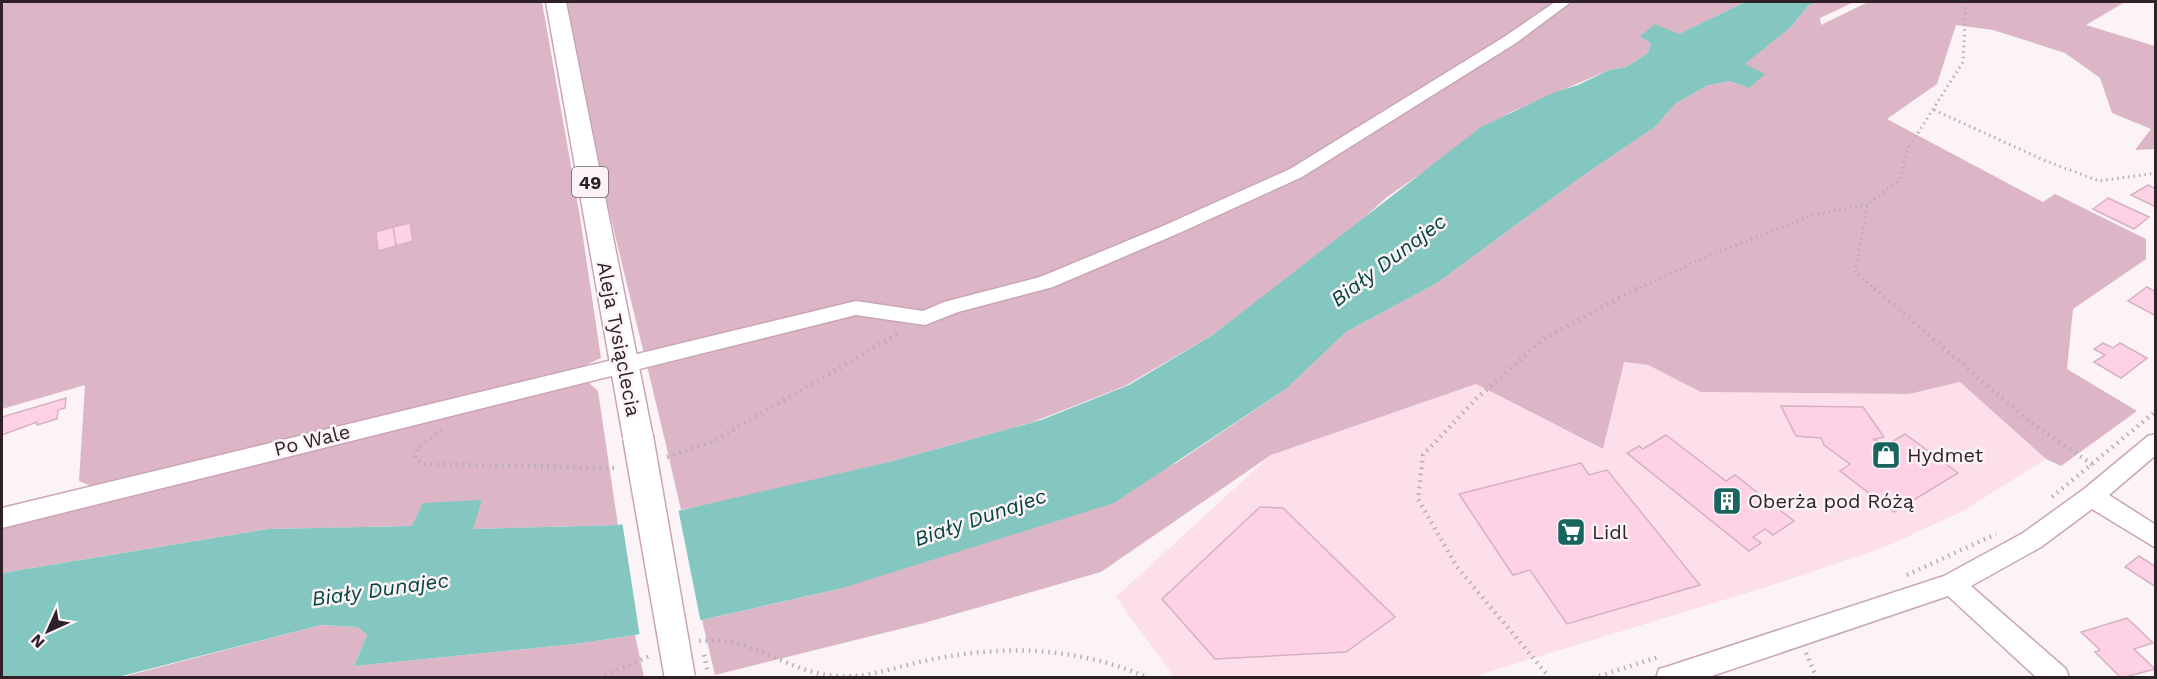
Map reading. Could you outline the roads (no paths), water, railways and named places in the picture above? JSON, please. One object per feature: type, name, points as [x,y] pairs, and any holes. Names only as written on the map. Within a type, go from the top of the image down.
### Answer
[{"type":"main road","name":"Aleja Tysiąclecia","points":[[555,2],[638,437],[680,678]]},
{"type":"street","name":"Po Wale","points":[[2,518],[623,363],[856,308],[925,318],[951,307],[1046,282],[1170,230],[1296,173],[1501,46],[1564,2]]},
{"type":"street","points":[[1665,667],[1952,584],[2032,540],[2092,496],[2156,442]]},
{"type":"street","points":[[2092,496],[2156,538]]},
{"type":"street","points":[[1952,584],[2056,678]]},
{"type":"water","name":"Biały Dunajec","points":[[1745,2],[1817,2],[1808,6],[1791,27],[1745,64],[1765,74],[1749,88],[1729,81],[1706,86],[1675,104],[1655,127],[1584,175],[1437,283],[1346,332],[1286,389],[1114,503],[839,589],[635,635],[575,644],[354,666],[367,635],[358,627],[321,625],[118,677],[2,678],[2,573],[268,529],[412,526],[423,503],[482,500],[473,529],[618,525],[893,461],[1041,420],[1129,385],[1214,334],[1481,127],[1555,92],[1578,85],[1609,70],[1626,67],[1648,53],[1651,43],[1640,36],[1655,24],[1679,34]]},
{"type":"place","name":"Hydmet","points":[[1886,455]]},
{"type":"place","name":"Oberża pod Różą","points":[[1727,501]]},
{"type":"place","name":"Lidl","points":[[1571,532]]}]
